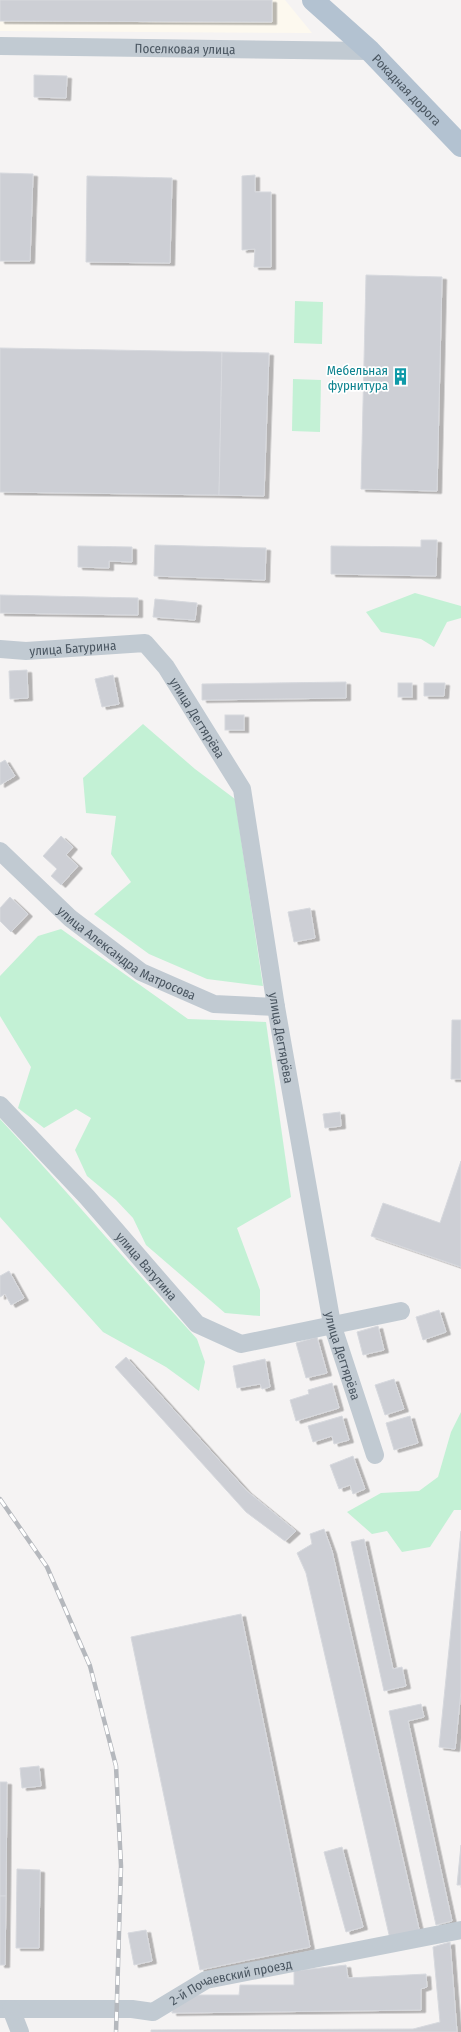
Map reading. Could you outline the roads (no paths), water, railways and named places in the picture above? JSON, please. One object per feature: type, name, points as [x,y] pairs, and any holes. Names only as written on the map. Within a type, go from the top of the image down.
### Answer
[{"type":"main road","name":"Рокадная дорога","points":[[313,0],[370,51],[461,146]]},
{"type":"street","name":"Поселковая улица","points":[[0,46],[370,51]]},
{"type":"street","name":"улица Батурина","points":[[0,649],[26,651],[145,643]]},
{"type":"street","name":"улица Дегтярёва","points":[[145,643],[166,667],[242,789],[276,1007],[332,1324],[375,1454]]},
{"type":"street","name":"улица Александра Матросова","points":[[0,851],[70,918],[141,972],[214,1004],[276,1007]]},
{"type":"street","name":"улица Ватутина","points":[[0,1105],[87,1197],[197,1324],[241,1344],[332,1324],[401,1311]]},
{"type":"street","name":"2-й Почаевский проезд","points":[[5,2009],[132,2009],[153,2012],[206,1980],[461,1930]]},
{"type":"street","points":[[5,2009],[20,2032]]},
{"type":"railway","points":[[0,1499],[47,1567],[90,1666],[116,1766],[121,1866],[116,2032]]},
{"type":"place","name":"Мебельная фурнитура","points":[[401,377]]}]
